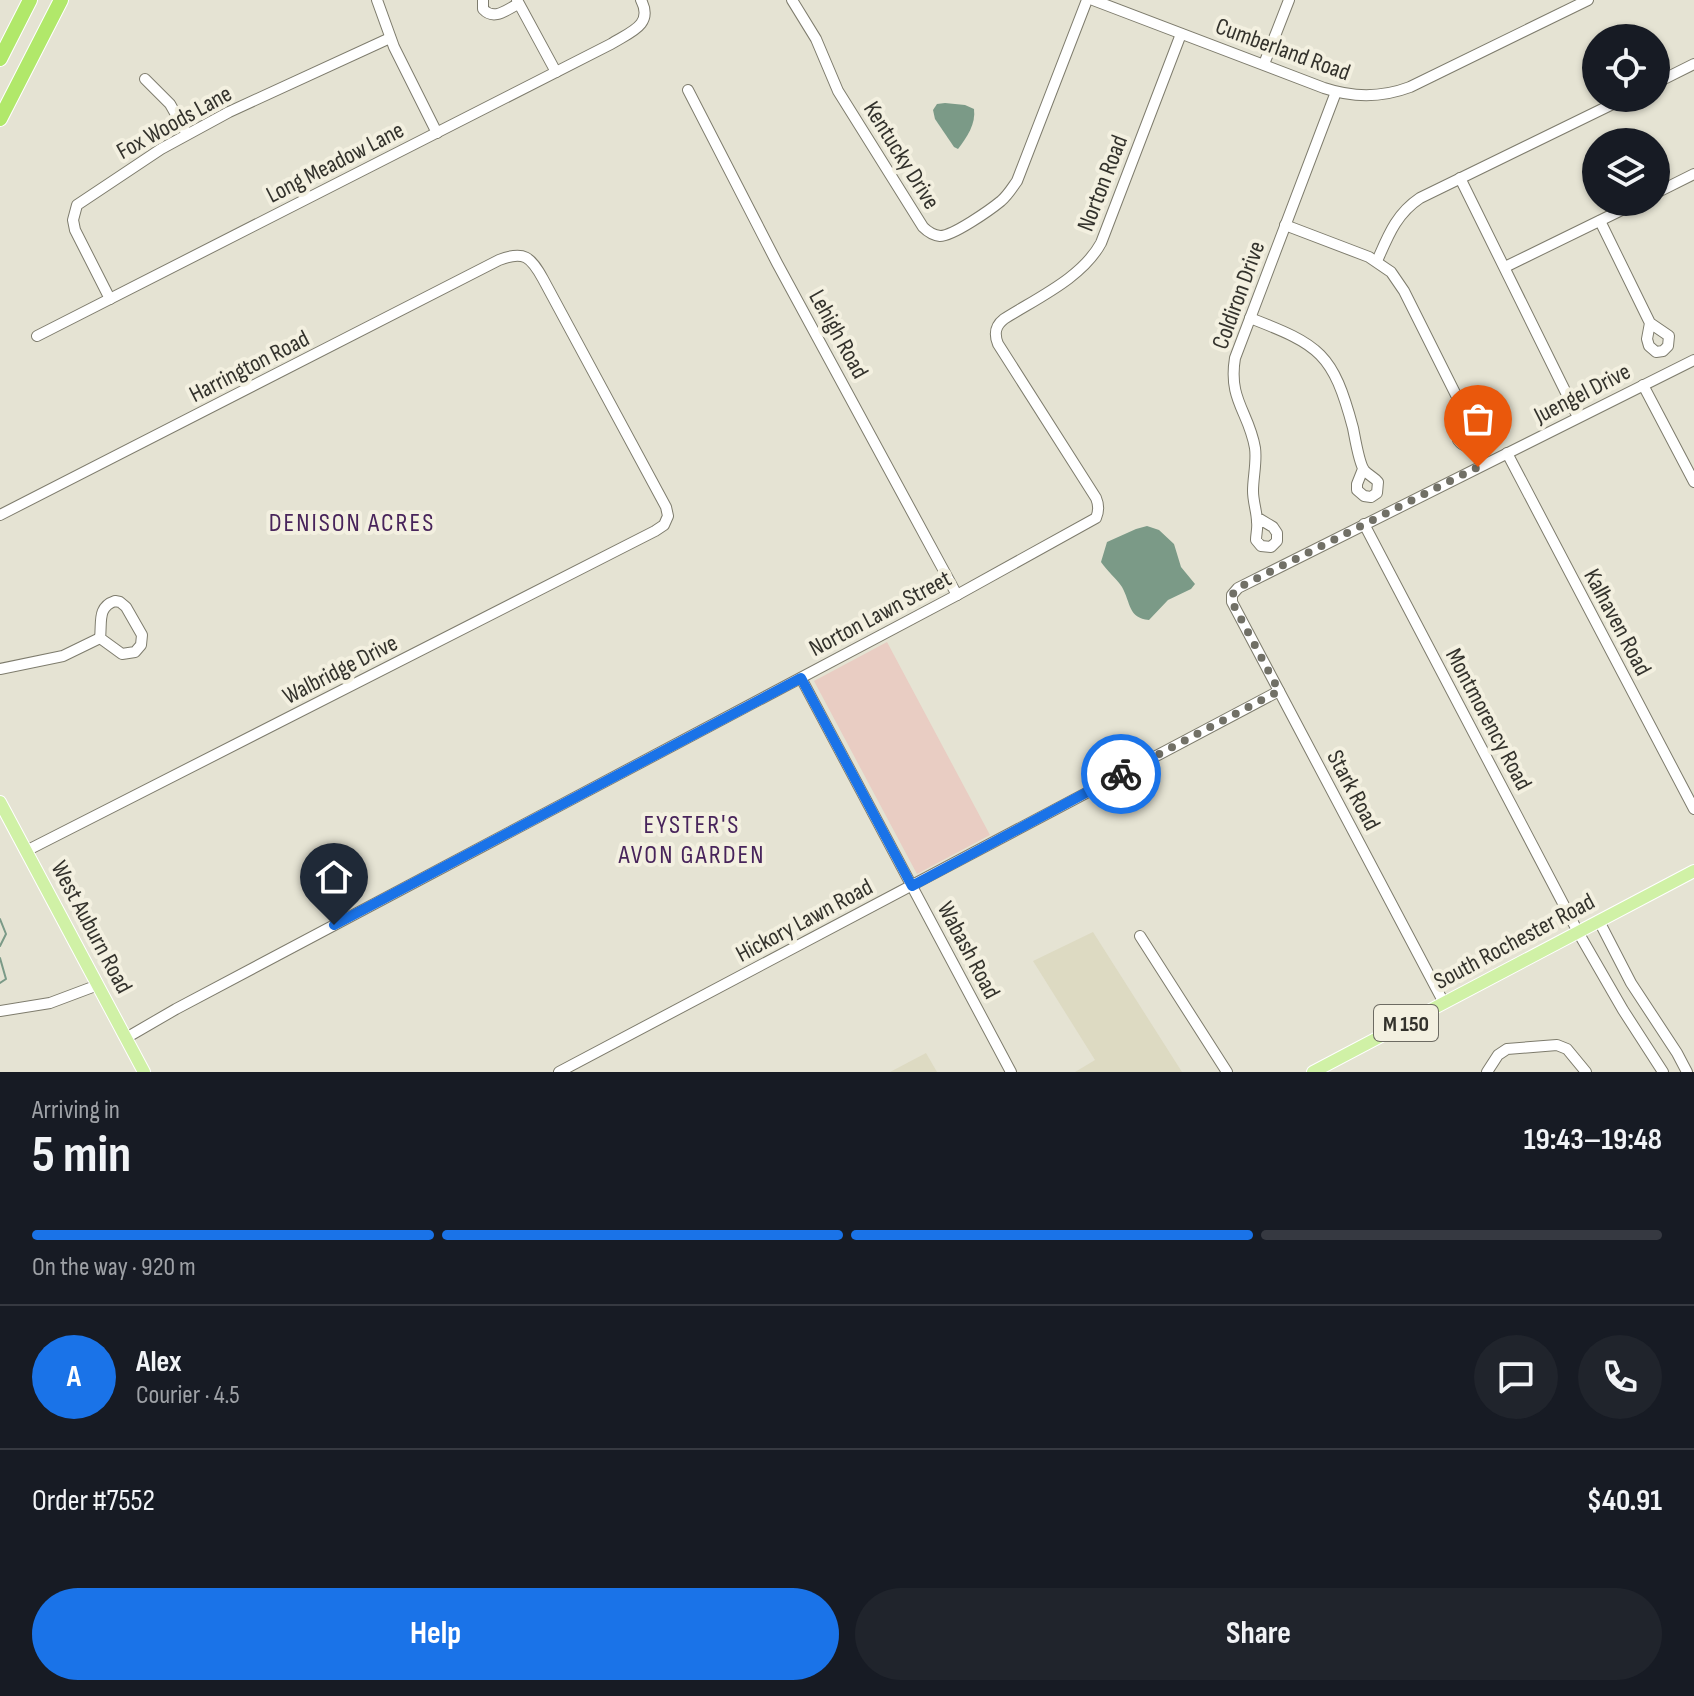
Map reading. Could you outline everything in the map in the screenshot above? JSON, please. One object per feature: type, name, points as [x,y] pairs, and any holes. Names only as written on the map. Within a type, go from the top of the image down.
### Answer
[{"type":"highway","points":[[0,59],[30,0]]},
{"type":"highway","points":[[0,119],[61,0]]},
{"type":"main road","name":"West Auburn Road","points":[[0,802],[144,1072]]},
{"type":"main road","name":"South Rochester Road","points":[[1313,1072],[1694,871]]},
{"type":"street","points":[[377,0],[390,38],[437,133]]},
{"type":"street","points":[[483,0],[483,9],[494,16],[518,2],[556,72]]},
{"type":"street","name":"Long Meadow Lane","points":[[37,336],[611,44],[641,25],[646,12],[641,0]]},
{"type":"street","name":"Kentucky Drive","points":[[792,0],[816,39],[838,91],[923,227],[941,236],[953,232],[995,205],[1017,181],[1087,0]]},
{"type":"street","name":"Cumberland Road","points":[[1093,0],[1336,92],[1371,96],[1401,91],[1588,0]]},
{"type":"street","points":[[1264,64],[1289,0]]},
{"type":"street","name":"Norton Road","points":[[1099,512],[1096,498],[998,344],[996,331],[1004,319],[1077,272],[1096,252],[1181,34]]},
{"type":"street","name":"Fox Woods Lane","points":[[110,299],[75,230],[73,220],[77,205],[187,134],[390,38]]},
{"type":"street","points":[[1670,76],[1694,64]]},
{"type":"street","points":[[145,79],[170,104],[187,134]]},
{"type":"street","name":"Lehigh Road","points":[[688,90],[777,263],[957,595]]},
{"type":"street","name":"Coldiron Drive","points":[[1258,518],[1253,496],[1255,449],[1236,397],[1233,379],[1235,358],[1336,92]]},
{"type":"street","points":[[1377,261],[1390,230],[1401,214],[1420,198],[1596,112]]},
{"type":"street","points":[[1670,186],[1694,174]]},
{"type":"street","points":[[1460,178],[1578,417]]},
{"type":"street","points":[[1505,267],[1610,216]]},
{"type":"street","points":[[1600,221],[1650,323]]},
{"type":"street","points":[[1285,225],[1377,261],[1391,272],[1404,291],[1466,419]]},
{"type":"street","name":"Harrington Road","points":[[0,515],[499,260],[517,255],[529,258],[543,279],[666,507],[668,519]]},
{"type":"street","points":[[1250,318],[1289,332],[1322,355],[1346,403],[1363,469]]},
{"type":"street","name":"Juengel Drive","points":[[1232,595],[1238,588],[1694,360]]},
{"type":"street","points":[[1643,385],[1694,482]]},
{"type":"street","name":"Kalhaven Road","points":[[1507,453],[1694,809]]},
{"type":"street","name":"Norton Lawn Street","points":[[126,1038],[957,595],[1092,522],[1099,512]]},
{"type":"street","name":"Walbridge Drive","points":[[26,851],[655,531],[668,519]]},
{"type":"street","name":"Montmorency Road","points":[[1364,524],[1578,932],[1663,1072]]},
{"type":"street","name":"Stark Road","points":[[1232,595],[1232,602],[1444,1003]]},
{"type":"street","points":[[115,601],[126,607],[142,635],[142,641],[135,652],[122,654],[100,638],[101,612],[107,604],[115,601]]},
{"type":"street","points":[[0,669],[63,656],[100,638]]},
{"type":"street","name":"Wabash Road","points":[[801,678],[1011,1072]]},
{"type":"street","name":"Hickory Lawn Road","points":[[559,1072],[1279,691]]},
{"type":"street","points":[[1599,921],[1631,983],[1687,1072]]},
{"type":"street","points":[[1140,936],[1227,1072]]},
{"type":"street","points":[[0,1011],[50,1003],[98,985]]},
{"type":"street","points":[[1487,1072],[1498,1055],[1507,1049],[1557,1045],[1567,1049],[1586,1072]]},
{"type":"shaded area","points":[[937,104],[974,109],[968,135],[958,149],[935,119],[933,110]]},
{"type":"shaded area","points":[[1147,526],[1159,530],[1174,544],[1181,567],[1195,584],[1168,600],[1149,620],[1134,613],[1122,587],[1101,562],[1107,542]]},
{"type":"shaded area","points":[[887,642],[990,835],[917,874],[814,681]]},
{"type":"shaded area","points":[[1093,932],[1182,1072],[1075,1072],[1095,1060],[1033,961]]},
{"type":"shaded area","points":[[926,1053],[937,1072],[890,1072]]},
{"type":"waterway","points":[[0,919],[6,934],[0,946]]},
{"type":"waterway","points":[[0,958],[6,979],[0,983]]},
{"type":"way so far","points":[[1121,774],[1279,691],[1232,602],[1232,595],[1238,588],[1478,467]]},
{"type":"district","name":"DENISON ACRES","points":[[352,522]]},
{"type":"district","name":"EYSTER'S AVON GARDEN","points":[[692,839]]},
{"type":"route","points":[[334,925],[801,678],[912,886],[1121,774]]}]
